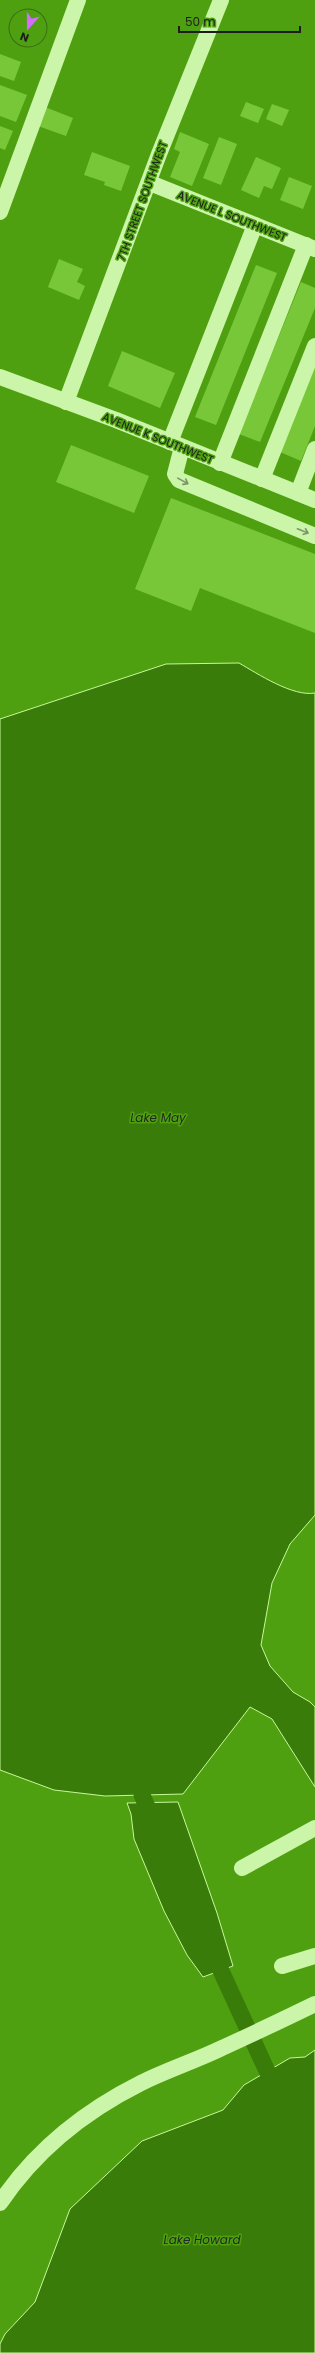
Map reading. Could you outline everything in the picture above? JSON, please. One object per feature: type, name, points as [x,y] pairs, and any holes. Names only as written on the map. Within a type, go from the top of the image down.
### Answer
[{"type":"street","points":[[0,212],[78,0]]},
{"type":"street","name":"7TH STREET SOUTHWEST","points":[[66,402],[150,183],[159,154],[221,0]]},
{"type":"street","name":"AVENUE L SOUTHWEST","points":[[150,183],[310,247]]},
{"type":"street","points":[[255,225],[176,445],[175,474],[179,480],[315,536]]},
{"type":"street","points":[[220,463],[310,247]]},
{"type":"street","points":[[262,479],[315,346]]},
{"type":"street","name":"AVENUE K SOUTHWEST","points":[[0,378],[66,402],[315,500]]},
{"type":"street","points":[[298,493],[315,449]]},
{"type":"street","points":[[242,1868],[315,1828]]},
{"type":"street","points":[[282,1966],[315,1956]]},
{"type":"street","points":[[0,2203],[24,2170],[62,2135],[98,2107],[141,2083],[222,2048],[315,2004]]},
{"type":"water","name":"Lake May","points":[[239,663],[286,688],[297,692],[315,693],[315,1515],[290,1544],[272,1583],[261,1645],[270,1666],[293,1692],[310,1702],[315,1707],[315,1787],[272,1719],[250,1707],[183,1794],[105,1796],[54,1790],[0,1770],[0,719],[166,664]]},
{"type":"water","points":[[178,1802],[217,1913],[233,1966],[203,1977],[187,1955],[164,1911],[134,1839],[131,1814],[127,1803]]},
{"type":"water","name":"Lake Howard","points":[[315,2050],[315,2353],[0,2353],[0,2344],[5,2334],[35,2302],[70,2209],[142,2141],[223,2110],[244,2085],[290,2058],[305,2057]]},
{"type":"building","points":[[0,54],[21,62],[14,81],[0,76]]},
{"type":"building","points":[[0,85],[27,95],[16,122],[0,116]]},
{"type":"building","points":[[246,102],[264,109],[258,123],[240,116]]},
{"type":"building","points":[[272,104],[289,110],[282,126],[266,119]]},
{"type":"building","points":[[45,107],[73,118],[66,136],[38,126]]},
{"type":"building","points":[[0,126],[13,131],[5,150],[0,148]]},
{"type":"building","points":[[180,132],[209,144],[192,186],[170,177],[180,152],[174,149]]},
{"type":"building","points":[[219,137],[237,144],[221,185],[203,178]]},
{"type":"building","points":[[92,152],[130,166],[121,191],[104,185],[105,182],[84,175]]},
{"type":"building","points":[[256,157],[281,168],[272,189],[264,186],[259,198],[241,190]]},
{"type":"building","points":[[289,177],[312,186],[303,209],[280,200]]},
{"type":"building","points":[[59,259],[83,269],[77,282],[85,286],[79,300],[48,287]]},
{"type":"building","points":[[256,265],[277,273],[216,425],[195,417]]},
{"type":"building","points":[[301,282],[315,288],[315,308],[260,442],[239,434]]},
{"type":"building","points":[[122,351],[175,373],[160,408],[108,386]]},
{"type":"building","points":[[315,364],[315,426],[301,461],[280,452]]},
{"type":"building","points":[[71,445],[149,476],[134,513],[56,482]]},
{"type":"building","points":[[171,498],[315,554],[315,633],[200,588],[191,611],[135,589]]},
{"type":"waterway","points":[[142,1795],[154,1823]]},
{"type":"waterway","points":[[211,1949],[267,2071]]}]
